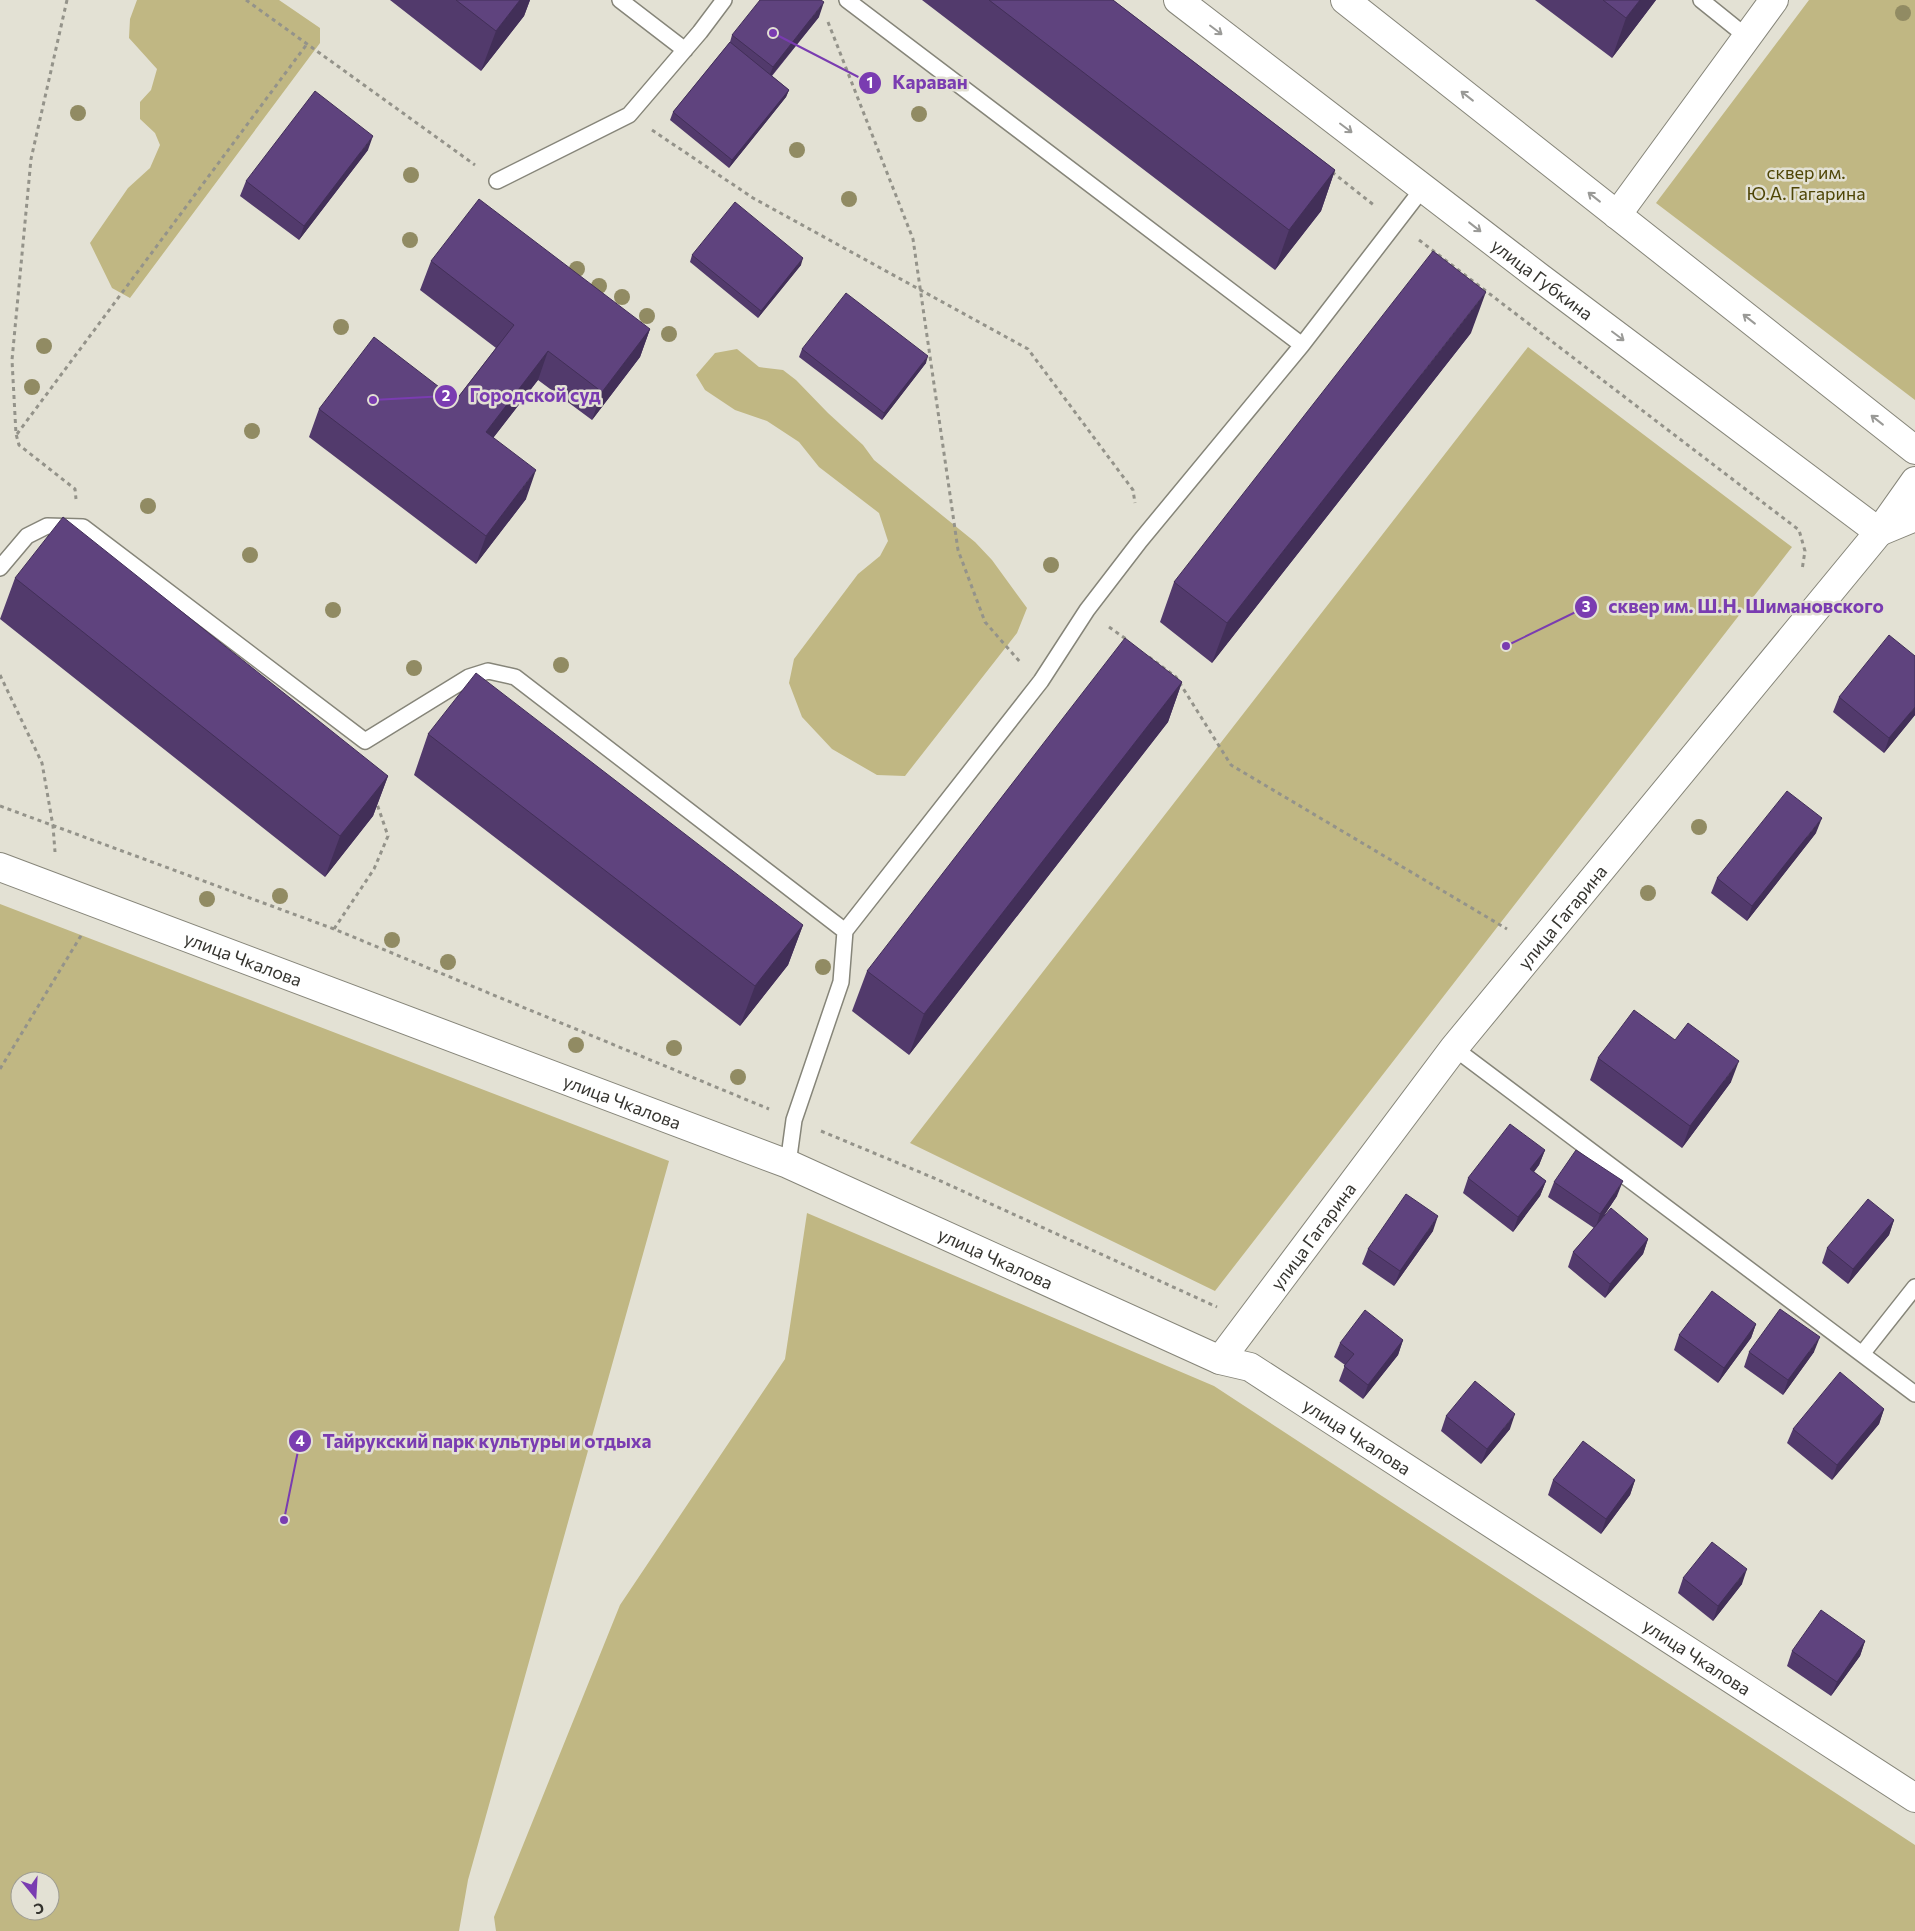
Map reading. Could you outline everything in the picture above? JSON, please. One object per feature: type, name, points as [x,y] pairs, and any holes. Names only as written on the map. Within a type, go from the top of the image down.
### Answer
[{"type":"street","name":"улица Губкина","points":[[1178,0],[1423,188],[1879,532]]},
{"type":"street","points":[[1345,0],[1915,450]]},
{"type":"street","points":[[1617,215],[1774,0]]},
{"type":"street","name":"улица Гагарина","points":[[1220,1360],[1454,1048],[1879,532],[1915,481]]},
{"type":"street","points":[[1879,532],[1915,517]]},
{"type":"street","name":"улица Чкалова","points":[[0,867],[58,890],[100,903],[831,1181],[1220,1360],[1250,1367],[1915,1798]]},
{"type":"lane","points":[[620,0],[685,50]]},
{"type":"lane","points":[[497,181],[629,115],[685,50],[724,0]]},
{"type":"lane","points":[[847,0],[1302,345]]},
{"type":"lane","points":[[1701,0],[1747,37]]},
{"type":"lane","points":[[788,1164],[794,1120],[841,982],[845,931],[1041,681],[1087,610],[1140,540],[1302,345],[1423,188]]},
{"type":"lane","points":[[0,568],[27,536],[47,526],[83,526],[365,741],[469,677],[488,671],[515,677],[845,931]]},
{"type":"lane","points":[[1454,1048],[1915,1394]]},
{"type":"lane","points":[[1862,1354],[1915,1287]]},
{"type":"path","points":[[67,0],[31,159],[12,360],[16,434],[19,445],[75,489],[78,527]]},
{"type":"path","points":[[246,0],[497,181]]},
{"type":"path","points":[[827,18],[913,239],[958,550],[986,622],[1014,657],[1041,681]]},
{"type":"path","points":[[16,434],[307,44]]},
{"type":"path","points":[[629,115],[753,198],[1028,349],[1133,490],[1140,540]]},
{"type":"path","points":[[1328,169],[1799,530],[1805,551],[1802,570]]},
{"type":"path","points":[[1087,610],[1131,643]]},
{"type":"path","points":[[1146,654],[1176,677],[1231,766],[1512,932]]},
{"type":"path","points":[[0,675],[42,763],[53,826],[58,890]]},
{"type":"path","points":[[334,929],[374,869],[388,836],[374,796]]},
{"type":"path","points":[[0,806],[334,929],[934,1178],[1218,1307],[1224,1299]]},
{"type":"path","points":[[0,1069],[100,903]]},
{"type":"green space","points":[[137,0],[279,0],[320,28],[320,43],[130,298],[112,288],[90,243],[128,188],[150,168],[160,145],[155,133],[140,119],[140,102],[151,90],[157,69],[129,38],[130,19]]},
{"type":"green space","name":"сквер им. Ю.А. Гагарина","points":[[1809,0],[1915,0],[1915,400],[1656,203]]},
{"type":"green space","points":[[1528,347],[1792,547],[1215,1291],[910,1143]]},
{"type":"green space","points":[[737,349],[759,367],[783,370],[796,380],[863,445],[874,460],[975,542],[992,560],[1027,608],[1017,633],[905,776],[877,775],[832,749],[802,717],[789,683],[794,659],[858,574],[880,556],[888,541],[879,513],[819,467],[799,442],[767,421],[735,410],[705,390],[696,375],[715,353]]},
{"type":"green space","points":[[0,904],[669,1161],[468,1880],[459,1931],[0,1931]]},
{"type":"green space","points":[[807,1213],[1214,1386],[1915,1845],[1915,1931],[496,1931],[494,1917],[620,1605],[785,1359]]},
{"type":"building","points":[[456,0],[520,0],[496,31]]},
{"type":"building","points":[[760,0],[821,0],[824,2],[773,67],[732,35]]},
{"type":"building","points":[[989,0],[1113,0],[1335,170],[1289,230]]},
{"type":"building","points":[[1603,0],[1640,0],[1626,18]]},
{"type":"building","points":[[730,42],[789,90],[732,160],[673,112]]},
{"type":"building","points":[[315,91],[373,136],[304,226],[246,181]]},
{"type":"building","points":[[479,199],[650,329],[602,392],[548,351],[486,432],[536,470],[486,536],[319,409],[374,337],[456,400],[514,325],[431,261]]},
{"type":"building","points":[[735,202],[803,258],[761,311],[692,255]]},
{"type":"building","points":[[1433,251],[1486,292],[1227,623],[1174,582]]},
{"type":"building","points":[[846,293],[928,356],[884,413],[802,349]]},
{"type":"building","points":[[63,517],[388,776],[340,836],[15,578]]},
{"type":"building","points":[[1889,635],[1915,656],[1915,707],[1889,738],[1839,697]]},
{"type":"building","points":[[1125,638],[1182,682],[924,1014],[867,971]]},
{"type":"building","points":[[476,673],[803,925],[755,986],[428,734]]},
{"type":"building","points":[[1787,791],[1822,818],[1752,906],[1717,878]]},
{"type":"building","points":[[1634,1010],[1675,1040],[1688,1023],[1739,1061],[1690,1126],[1598,1058]]},
{"type":"building","points":[[1510,1124],[1545,1150],[1530,1169],[1546,1181],[1518,1217],[1468,1178]]},
{"type":"building","points":[[1576,1150],[1623,1181],[1600,1214],[1554,1182]]},
{"type":"building","points":[[1406,1194],[1438,1216],[1400,1271],[1368,1249]]},
{"type":"building","points":[[1868,1199],[1894,1220],[1853,1269],[1827,1248]]},
{"type":"building","points":[[1611,1208],[1648,1239],[1610,1284],[1573,1252]]},
{"type":"building","points":[[1712,1291],[1756,1324],[1724,1368],[1679,1335]]},
{"type":"building","points":[[1780,1309],[1820,1337],[1788,1380],[1749,1352]]},
{"type":"building","points":[[1365,1310],[1403,1340],[1368,1385],[1344,1366],[1354,1354],[1340,1343]]},
{"type":"building","points":[[1840,1372],[1884,1409],[1837,1465],[1793,1429]]},
{"type":"building","points":[[1475,1381],[1515,1414],[1487,1449],[1446,1416]]},
{"type":"building","points":[[1583,1441],[1635,1480],[1606,1519],[1553,1480]]},
{"type":"building","points":[[1712,1542],[1747,1569],[1718,1606],[1683,1578]]},
{"type":"building","points":[[1821,1610],[1865,1641],[1837,1682],[1792,1651]]},
{"type":"place","name":"Караван","points":[[773,33]]},
{"type":"place","name":"Городской суд","points":[[373,400]]},
{"type":"place","name":"сквер им. Ш.Н. Шимановского","points":[[1506,646]]},
{"type":"place","name":"Тайрукский парк культуры и отдыха","points":[[284,1520]]}]
